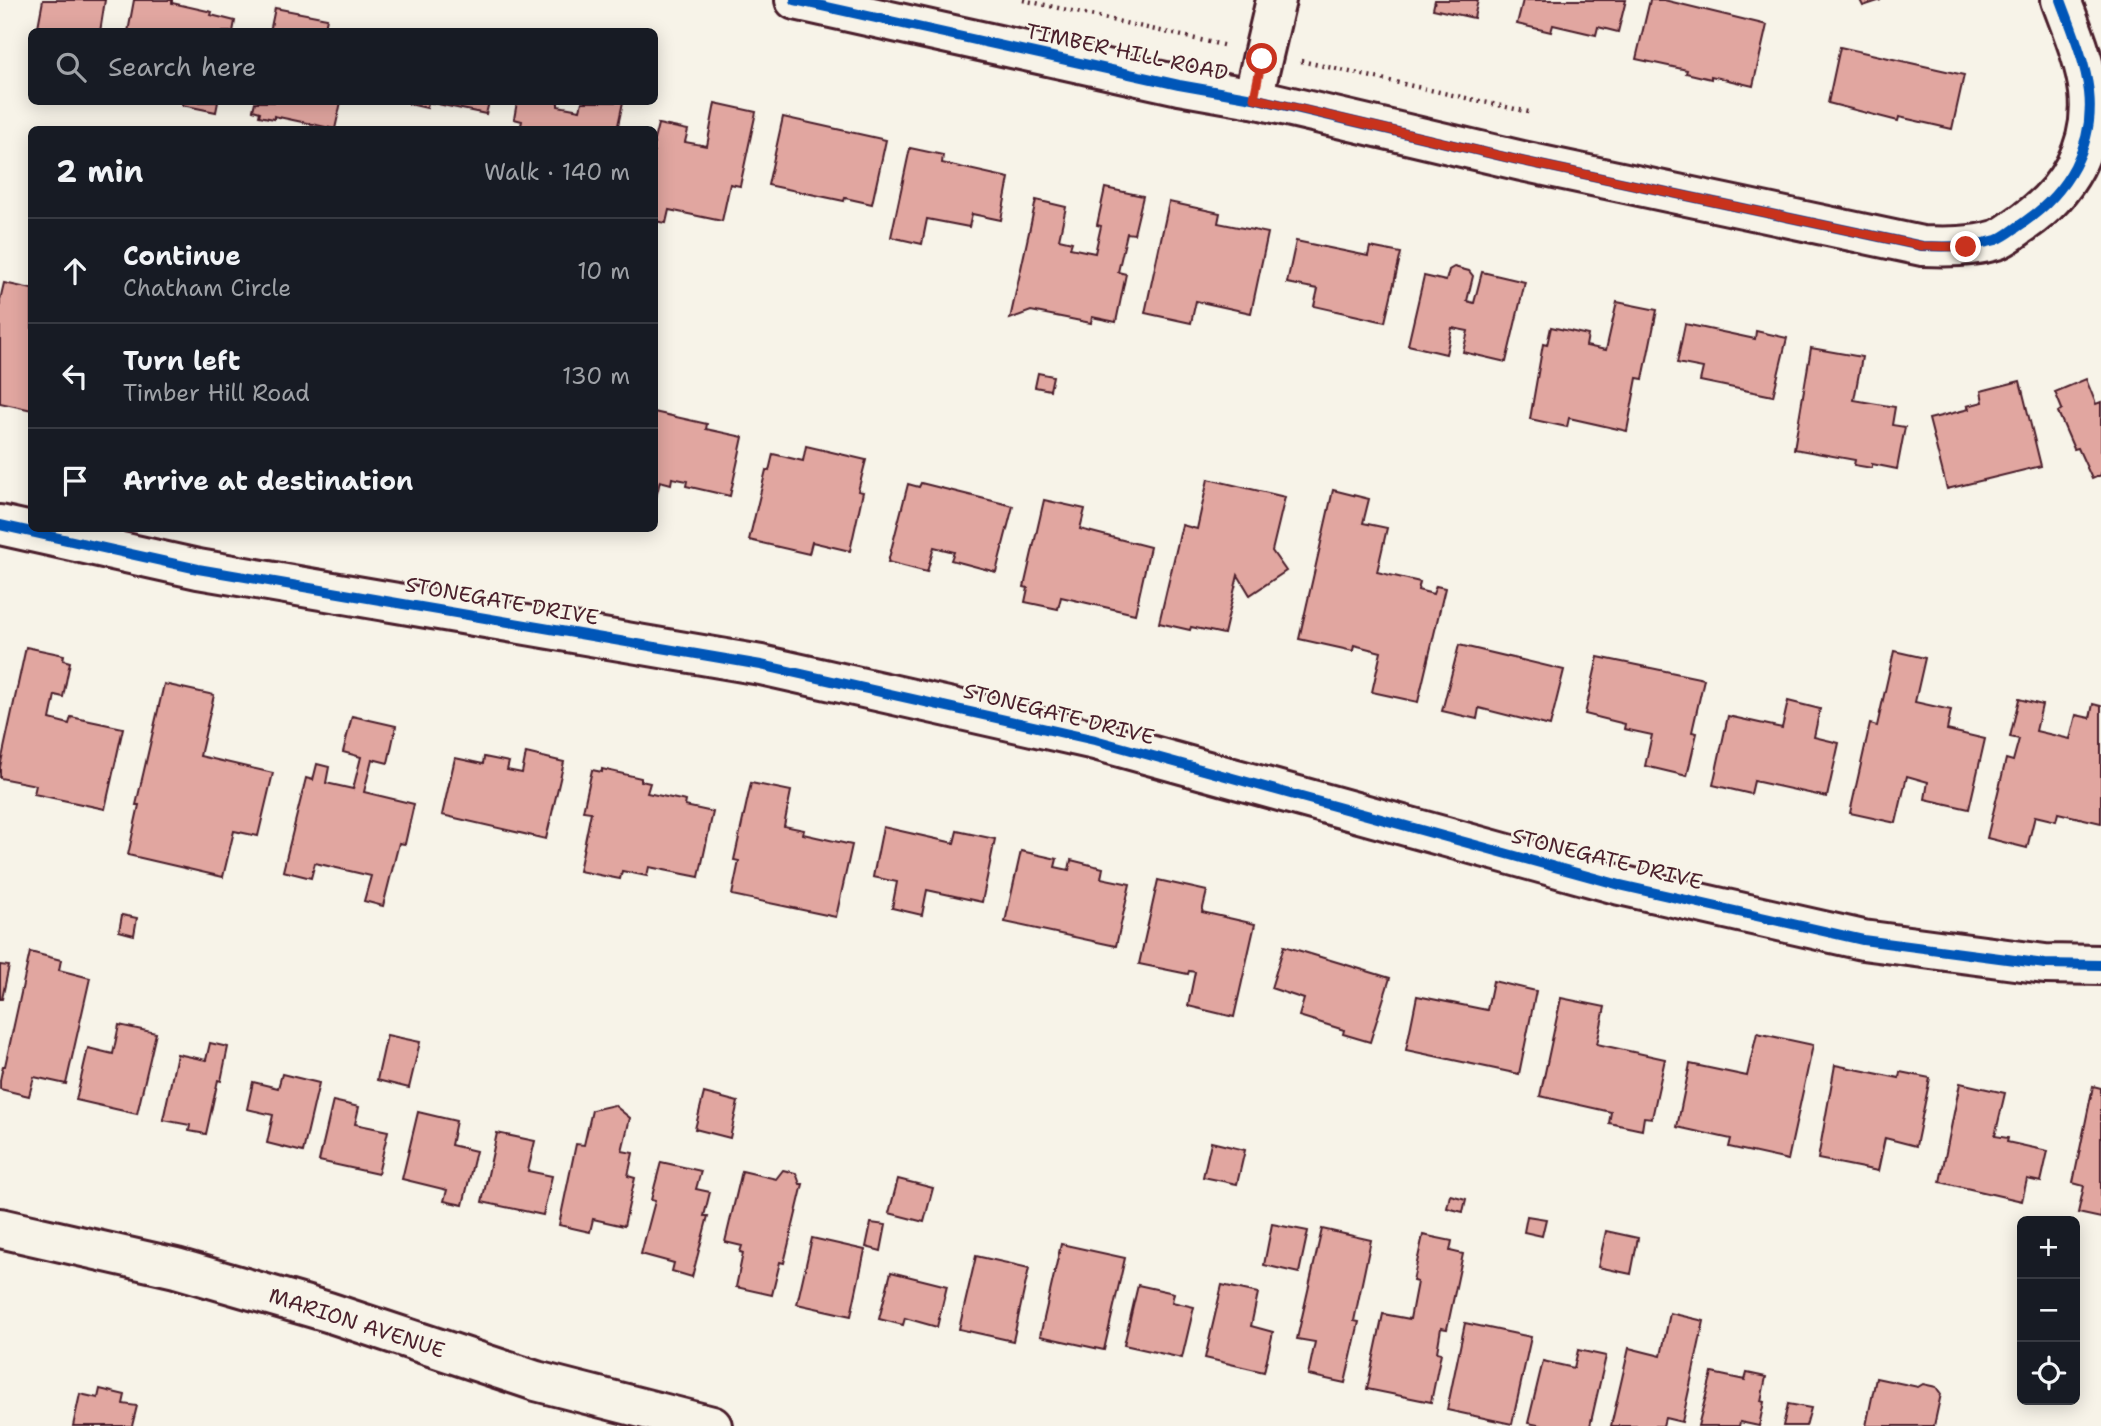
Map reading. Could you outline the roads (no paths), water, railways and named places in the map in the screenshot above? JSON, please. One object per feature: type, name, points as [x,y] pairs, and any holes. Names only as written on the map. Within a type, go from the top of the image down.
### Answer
[{"type":"street","name":"TIMBER HILL ROAD","points":[[795,0],[1179,85],[1254,98],[1522,161],[1922,246],[1966,247],[1999,239],[2035,215],[2065,184],[2079,160],[2087,134],[2089,93],[2078,48],[2061,0]]},
{"type":"street","points":[[1254,98],[1276,0]]},
{"type":"street","name":"STONEGATE DRIVE","points":[[0,525],[28,531]]},
{"type":"street","name":"STONEGATE DRIVE","points":[[32,532],[198,569],[761,665],[1095,740],[1620,885],[1863,940],[2045,964],[2101,965]]},
{"type":"street","name":"MARION AVENUE","points":[[0,1228],[176,1268],[328,1312],[536,1381],[712,1426]]}]
